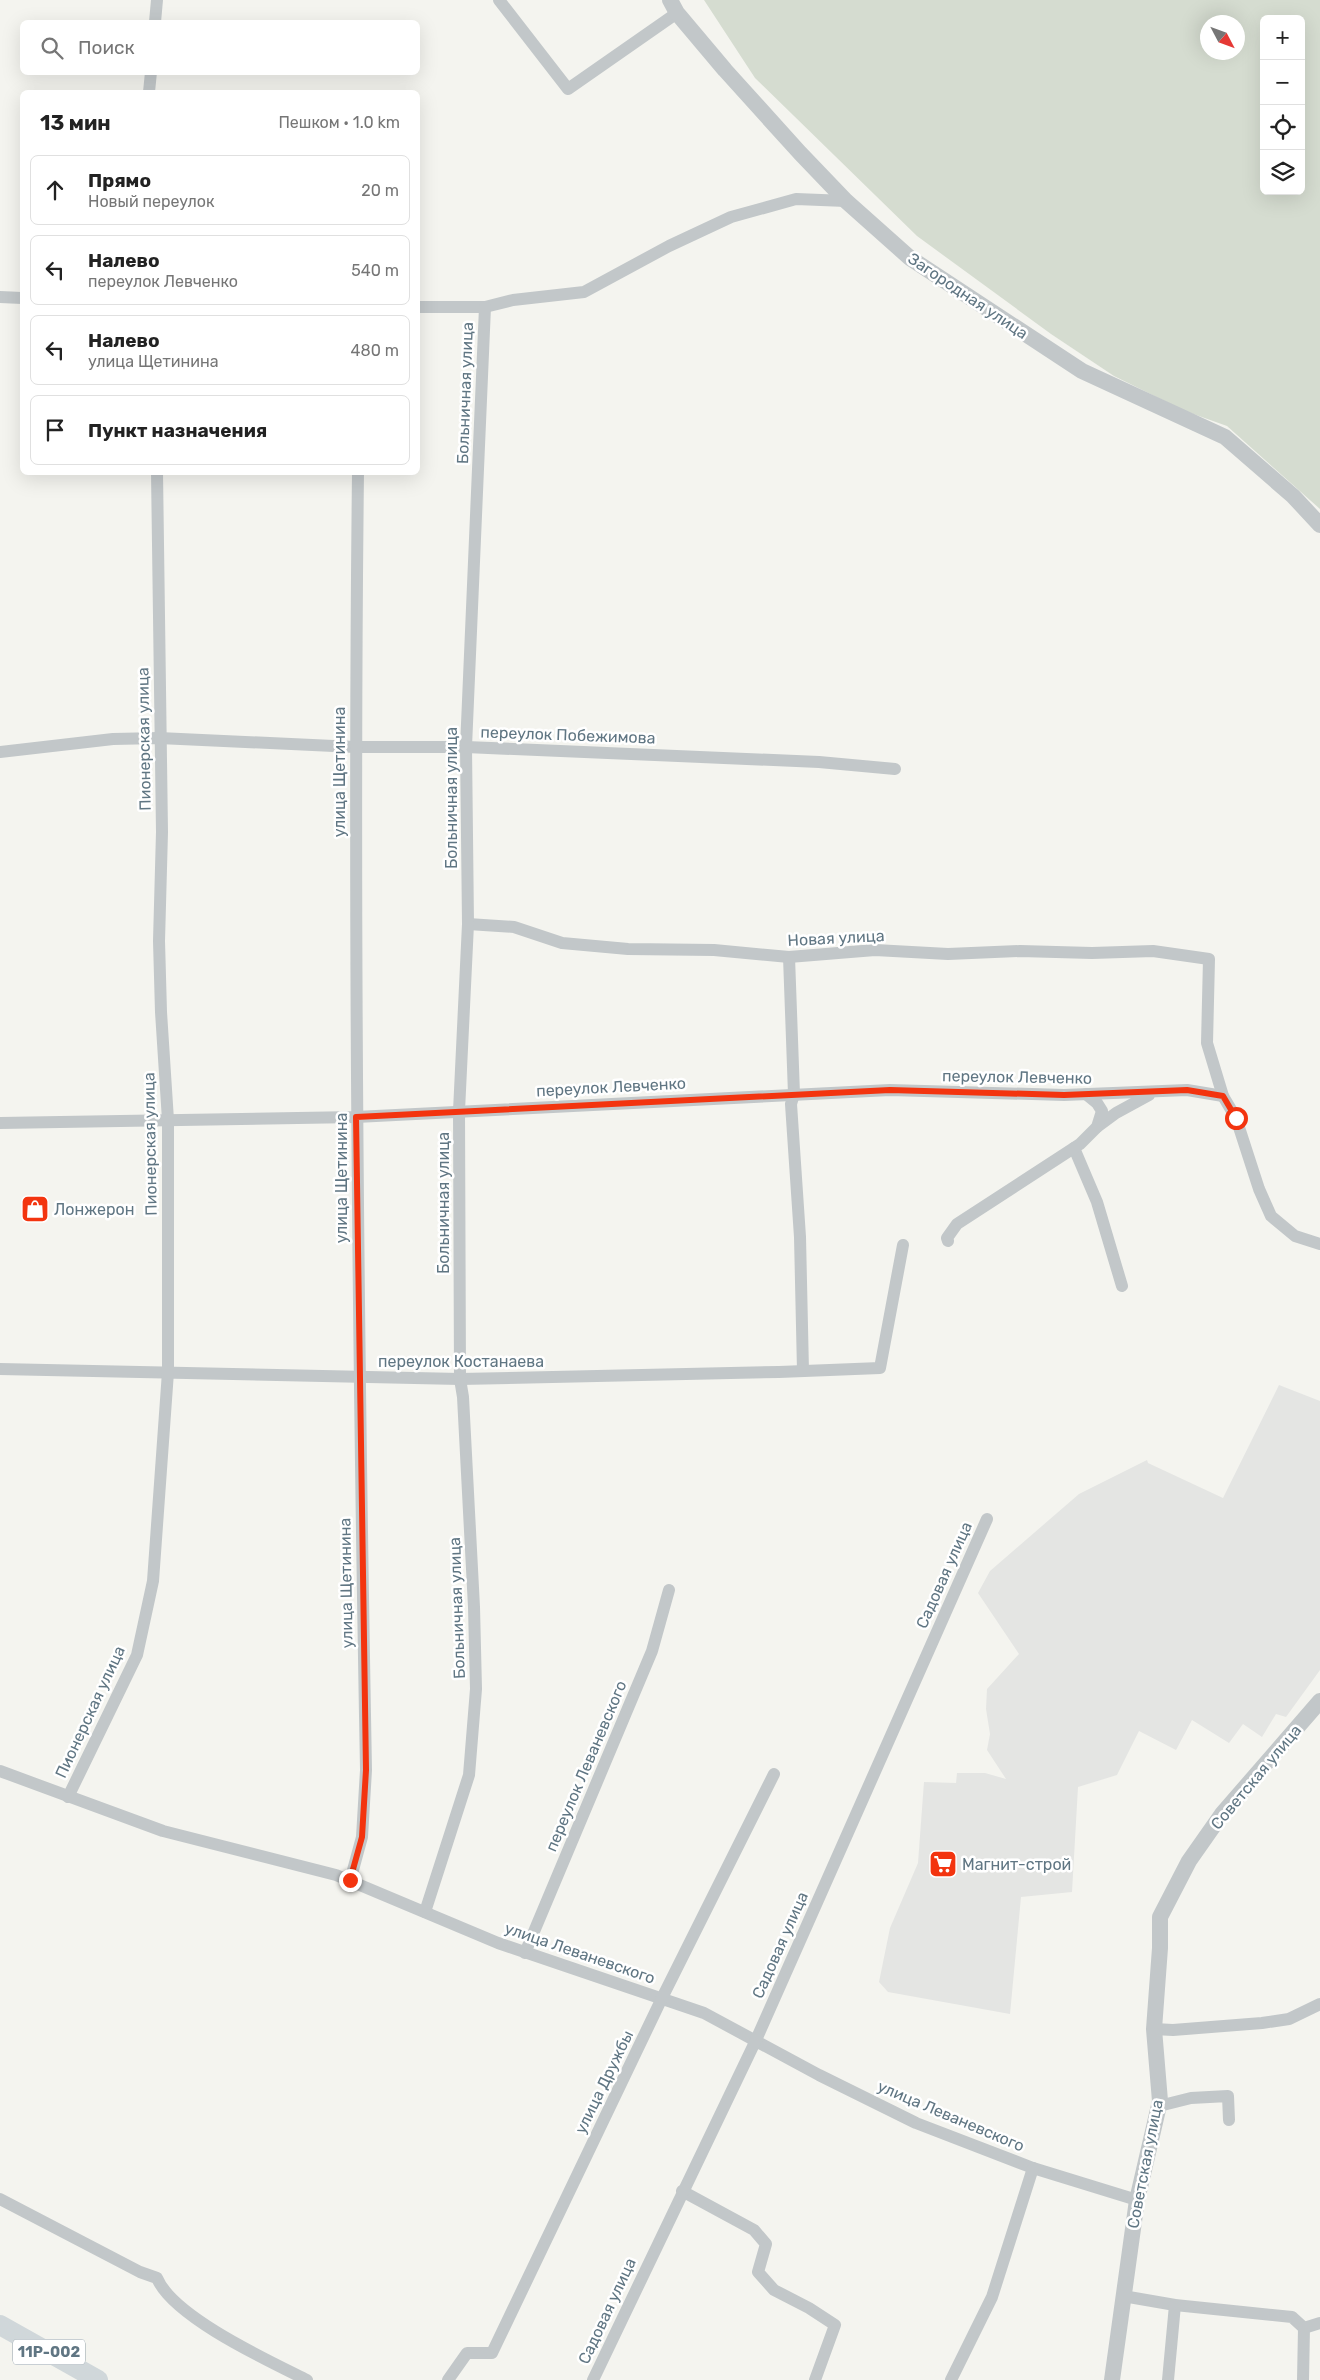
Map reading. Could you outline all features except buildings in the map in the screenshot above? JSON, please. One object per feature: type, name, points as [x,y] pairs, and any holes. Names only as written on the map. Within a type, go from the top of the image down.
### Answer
[{"type":"main road","name":"11Р-002","points":[[0,2325],[98,2380]]},
{"type":"street","points":[[155,20],[157,0]]},
{"type":"street","points":[[499,0],[568,90],[674,6]]},
{"type":"street","name":"Загородная улица","points":[[674,6],[738,84],[846,201],[910,258],[1082,371],[1225,437],[1293,496],[1320,525]]},
{"type":"street","points":[[149,90],[151,75]]},
{"type":"street","points":[[420,307],[485,307],[513,300],[584,292],[669,246],[731,217],[796,199],[846,201]]},
{"type":"street","points":[[0,297],[20,298]]},
{"type":"street","name":"Больничная улица","points":[[425,1912],[469,1775],[476,1688],[471,1550],[463,1397],[460,1379],[459,1111],[468,924],[466,747],[485,307]]},
{"type":"street","name":"Пионерская улица","points":[[68,1797],[137,1655],[153,1581],[168,1372],[168,1120],[160,1012],[162,832],[159,738],[157,475]]},
{"type":"street","name":"улица Щетинина","points":[[350,1880],[362,1837],[366,1770],[356,1117],[355,747],[358,475]]},
{"type":"street","name":"переулок Побежимова","points":[[0,752],[113,739],[159,738],[355,747],[466,747],[819,762],[895,770]]},
{"type":"street","name":"Новая улица","points":[[468,924],[514,927],[562,943],[628,949],[714,950],[789,957],[875,950],[948,954],[1020,951],[1092,954],[1153,951],[1208,958],[1207,1043],[1223,1096]]},
{"type":"street","points":[[789,957],[794,1094],[791,1104],[800,1237],[803,1371]]},
{"type":"street","name":"переулок Левченко","points":[[0,1123],[356,1117],[890,1090],[1086,1094],[1187,1090],[1223,1096]]},
{"type":"street","points":[[948,1241],[947,1238],[954,1229],[971,1214],[1074,1148],[1116,1113],[1156,1092]]},
{"type":"street","points":[[1086,1094],[1097,1103],[1102,1111],[1097,1128]]},
{"type":"street","points":[[1223,1096],[1236,1118],[1259,1189],[1271,1216],[1295,1236],[1320,1244]]},
{"type":"street","points":[[1074,1148],[1097,1202],[1122,1286]]},
{"type":"street","name":"переулок Костанаева","points":[[0,1369],[460,1379],[880,1368],[903,1245]]},
{"type":"street","name":"Садовая улица","points":[[593,2380],[756,2040],[987,1519]]},
{"type":"street","name":"переулок Леваневского","points":[[525,1953],[652,1651],[669,1590]]},
{"type":"street","name":"Советская улица","points":[[1112,2380],[1137,2200],[1159,2106],[1154,2030],[1160,1948],[1160,1917],[1189,1862],[1222,1814],[1320,1701]]},
{"type":"street","name":"улица Леваневского","points":[[0,1771],[163,1831],[280,1859],[350,1880],[525,1953],[704,2013],[818,2075],[916,2123],[1033,2168],[1137,2200]]},
{"type":"street","name":"улица Дружбы","points":[[448,2380],[467,2353],[492,2353],[662,1998],[774,1774]]},
{"type":"street","points":[[1154,2030],[1262,2023],[1289,2019],[1320,2004]]},
{"type":"street","points":[[1159,2106],[1191,2098],[1228,2096],[1229,2120]]},
{"type":"street","points":[[951,2380],[992,2297],[1033,2168]]},
{"type":"street","points":[[682,2191],[754,2230],[766,2244],[758,2272],[774,2290],[809,2308],[835,2325],[815,2380]]},
{"type":"street","points":[[0,2199],[140,2272],[157,2278],[162,2289],[177,2305],[248,2351],[307,2380]]},
{"type":"street","points":[[1123,2296],[1175,2305],[1292,2317],[1304,2328],[1304,2380]]},
{"type":"street","points":[[1168,2380],[1175,2305]]},
{"type":"street","points":[[1304,2328],[1320,2323]]},
{"type":"shaded area","points":[[704,0],[1320,0],[1320,509],[1227,426],[1185,411],[1114,376],[1051,334],[917,236],[755,78]]},
{"type":"shaded area","points":[[1279,1385],[1320,1401],[1320,1670],[1286,1717],[1276,1714],[1262,1737],[1243,1724],[1229,1743],[1192,1720],[1176,1750],[1139,1731],[1117,1775],[1078,1787],[1072,1892],[1021,1897],[1010,2014],[888,1992],[879,1982],[890,1928],[918,1863],[924,1782],[956,1783],[957,1773],[985,1773],[1006,1779],[987,1750],[990,1734],[986,1709],[987,1689],[1019,1654],[978,1593],[990,1571],[1079,1494],[1147,1460],[1148,1463],[1223,1498]]},
{"type":"place","name":"Лонжерон","points":[[35,1209]]},
{"type":"place","name":"Магнит-строй","points":[[943,1864]]},
{"type":"route","points":[[350,1880],[362,1837],[366,1770],[356,1117],[890,1090],[1064,1095],[1187,1090],[1223,1096],[1236,1118]]}]
